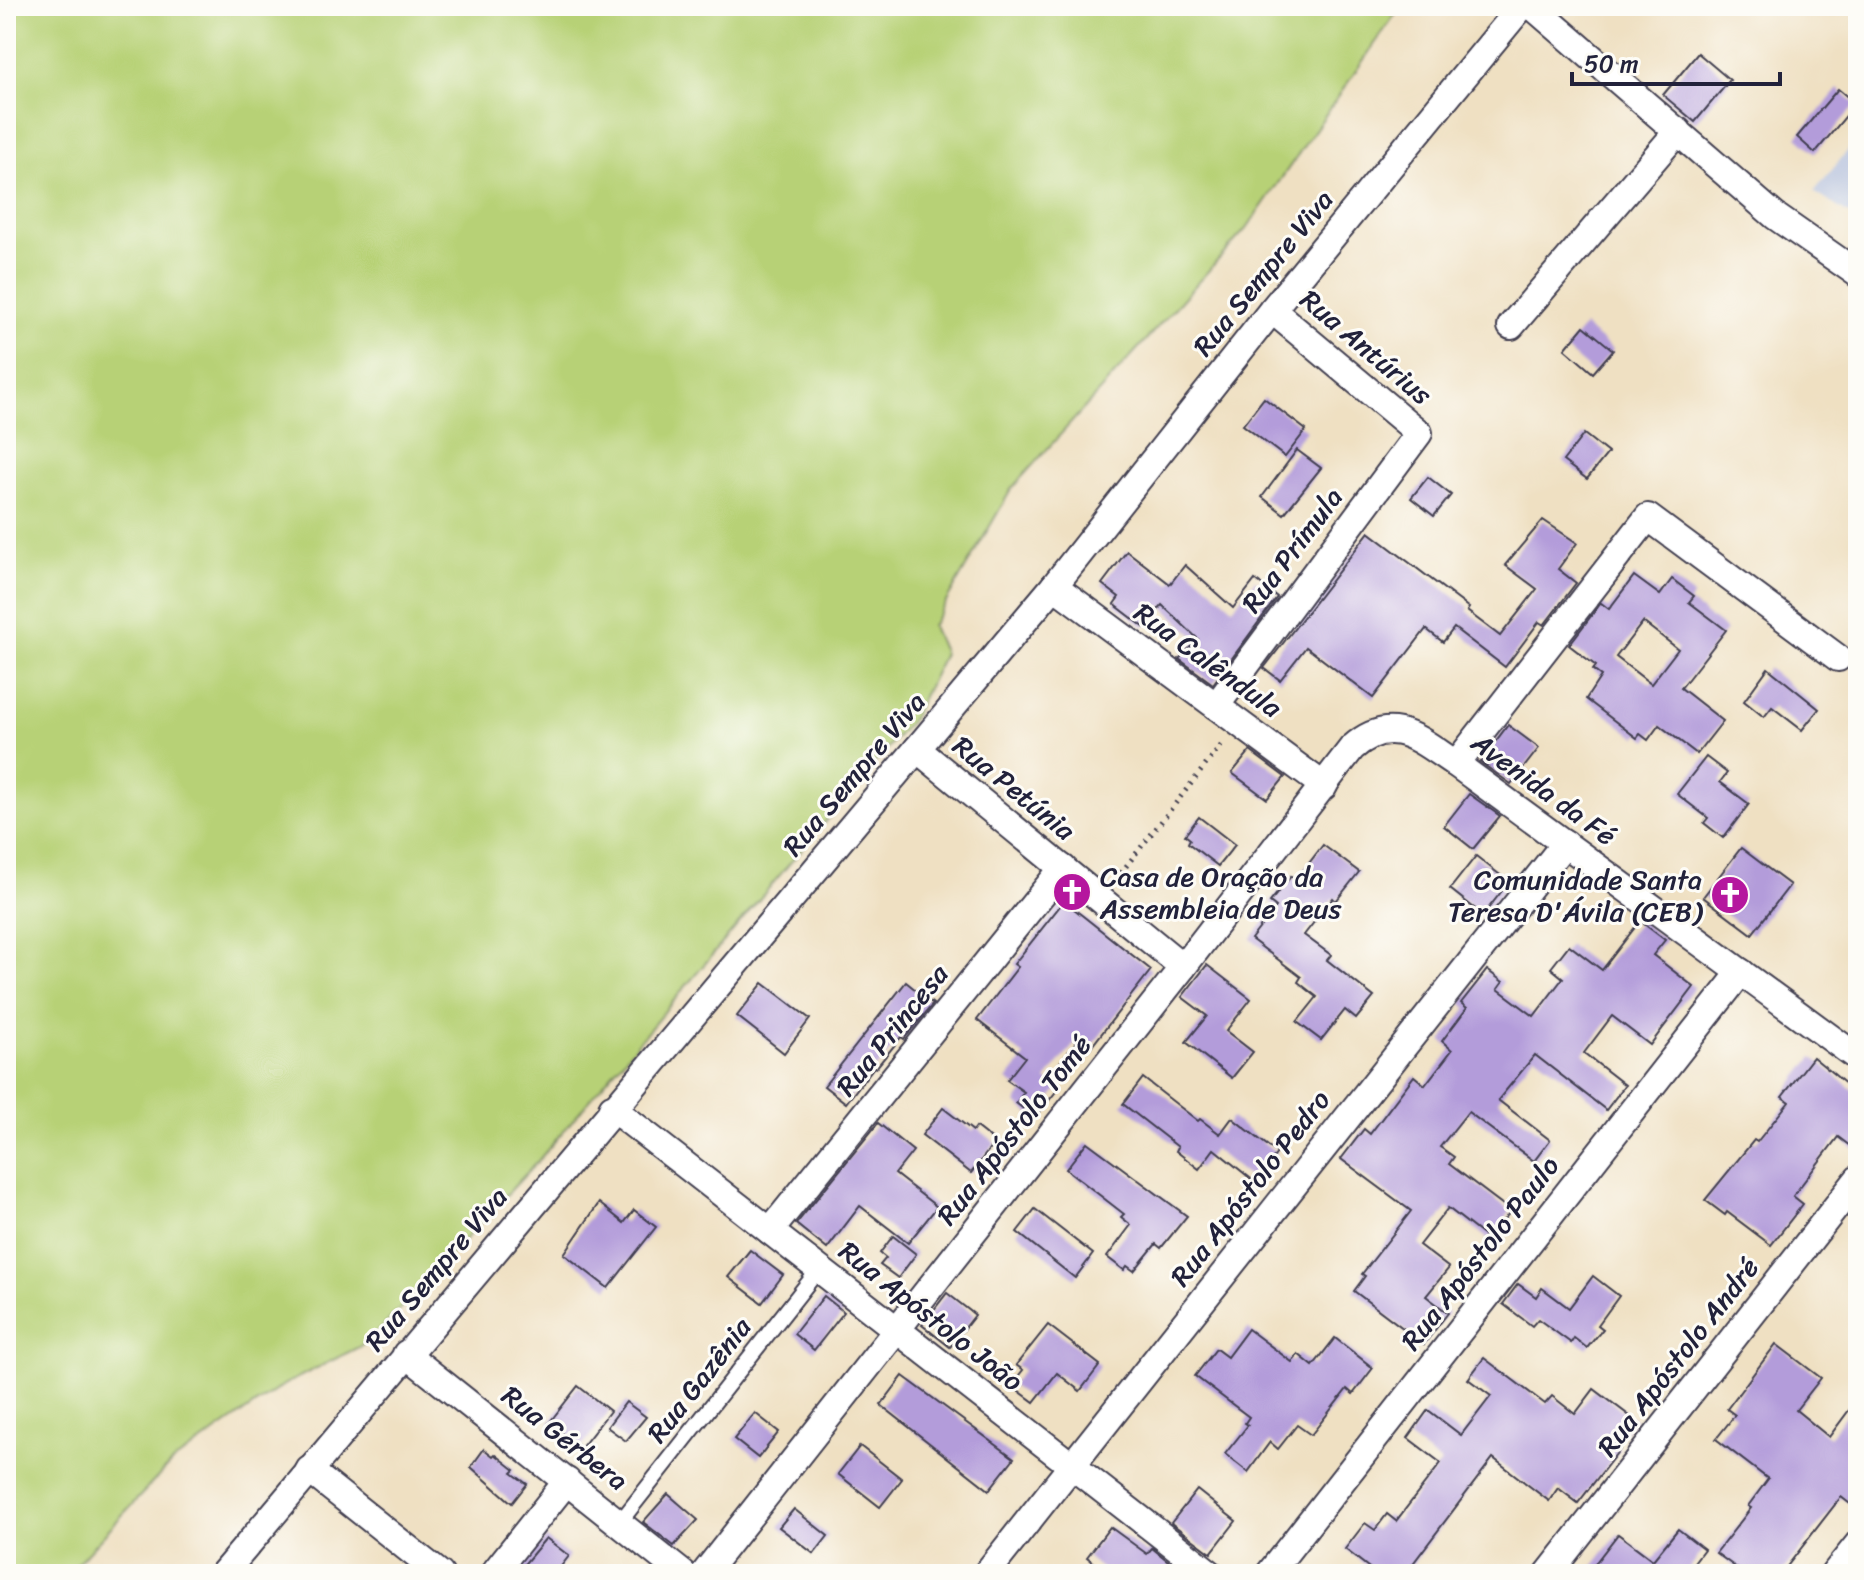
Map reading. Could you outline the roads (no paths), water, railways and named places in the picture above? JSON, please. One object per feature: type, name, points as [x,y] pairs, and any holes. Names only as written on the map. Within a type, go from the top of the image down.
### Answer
[{"type":"street","name":"Rua Sempre Viva","points":[[223,1574],[1054,586],[1272,310],[1522,6]]},
{"type":"street","points":[[1532,6],[1775,216],[1858,274]]},
{"type":"street","points":[[1511,326],[1678,131]]},
{"type":"street","name":"Rua Antúrius","points":[[1272,310],[1419,433]]},
{"type":"street","name":"Rua Prímula","points":[[1216,706],[1419,433]]},
{"type":"street","points":[[1456,764],[1648,517],[1838,658]]},
{"type":"street","name":"Rua Calêndula","points":[[1054,586],[1324,786]]},
{"type":"street","name":"Avenida da Fé","points":[[1379,732],[1393,729],[1412,736],[1456,764],[1858,1058]]},
{"type":"street","name":"Rua Apóstolo Tomé","points":[[704,1574],[1352,748],[1364,737],[1379,732]]},
{"type":"street","name":"Rua Petúnia","points":[[917,749],[1183,967]]},
{"type":"street","name":"Rua Apóstolo Pedro","points":[[986,1574],[1565,843]]},
{"type":"street","name":"Rua Princesa","points":[[770,1231],[1063,868]]},
{"type":"street","name":"Rua Apóstolo Paulo","points":[[1269,1574],[1741,972]]},
{"type":"street","name":"Rua Apóstolo João","points":[[612,1108],[1211,1574]]},
{"type":"street","name":"Rua Apóstolo André","points":[[1548,1574],[1858,1179]]},
{"type":"street","name":"Rua Gérbera","points":[[406,1354],[683,1574]]},
{"type":"street","points":[[309,1470],[440,1574]]},
{"type":"street","points":[[493,1574],[567,1481]]},
{"type":"street","points":[[1834,1574],[1858,1544]]},
{"type":"lane","name":"Rua Gazênia","points":[[620,1522],[819,1269]]},
{"type":"place","name":"Casa de Oração da Assembleia de Deus","points":[[1072,892]]},
{"type":"place","name":"Comunidade Santa Teresa D'Ávila (CEB)","points":[[1730,895]]}]
